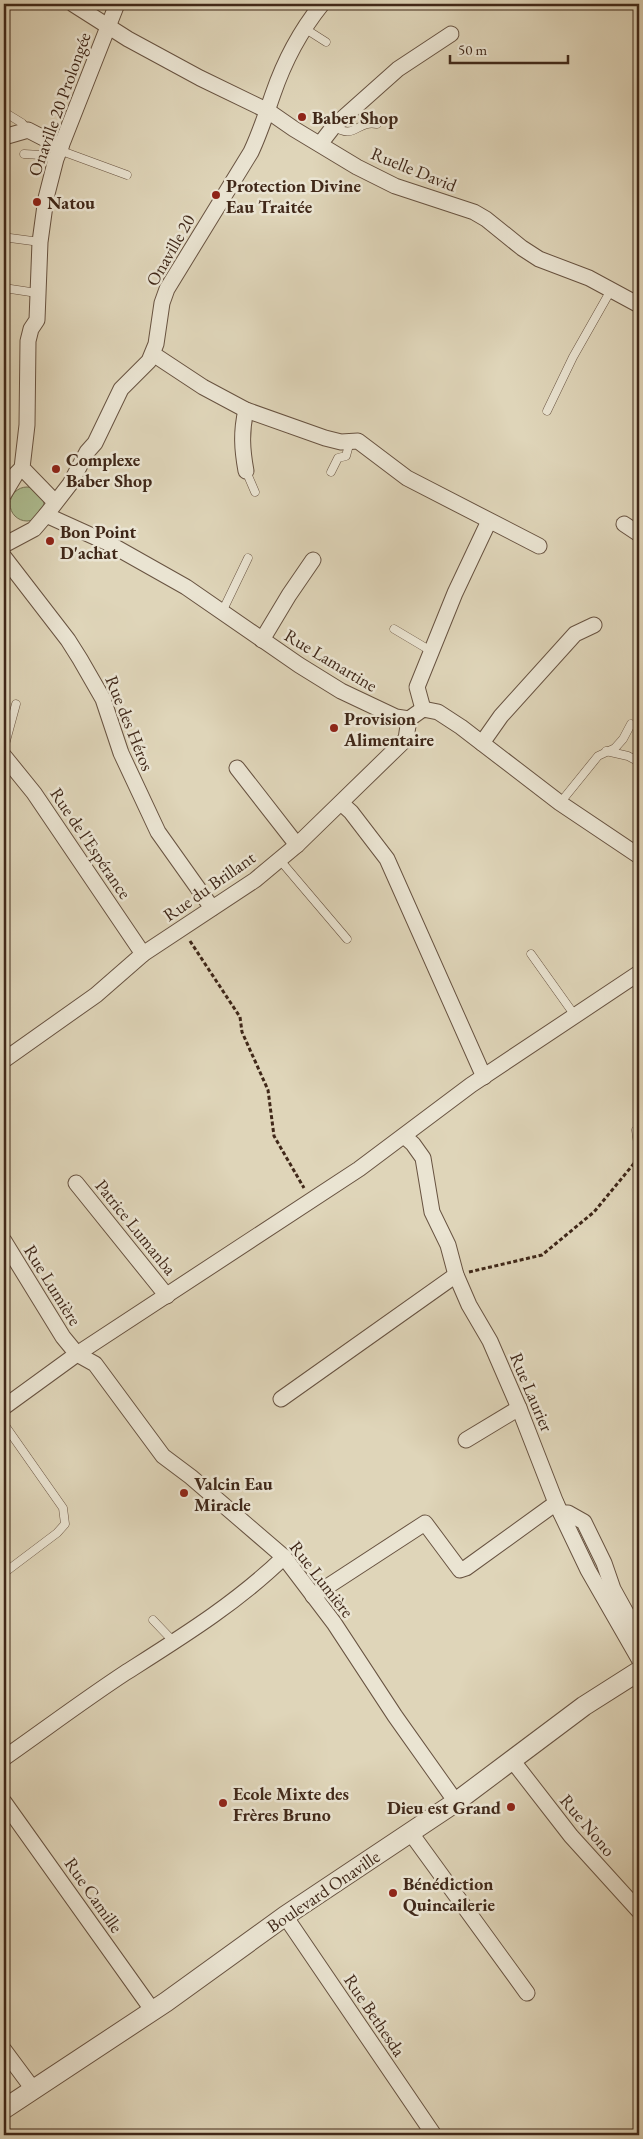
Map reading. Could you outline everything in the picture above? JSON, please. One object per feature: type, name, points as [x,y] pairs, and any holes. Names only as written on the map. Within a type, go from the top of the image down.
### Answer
[{"type":"street","name":"Ruelle David","points":[[73,4],[107,26],[200,78],[268,111],[357,167],[395,186],[474,212],[539,259],[611,290],[639,305]]},
{"type":"street","name":"Onaville 20 Prolongée","points":[[22,468],[27,425],[28,340],[31,329],[37,320],[40,242],[46,198],[59,152],[117,4]]},
{"type":"street","name":"Onaville 20","points":[[4,545],[34,529],[46,516],[70,484],[87,452],[95,443],[121,389],[142,370],[153,354],[162,303],[167,289],[251,152],[261,132],[286,63],[304,28],[322,4]]},
{"type":"street","points":[[320,144],[334,126],[398,69],[451,34]]},
{"type":"street","points":[[4,137],[28,130],[59,152]]},
{"type":"street","points":[[153,354],[203,387],[246,410],[325,438],[341,442],[358,441],[407,478],[539,546]]},
{"type":"street","points":[[246,410],[242,429],[242,446],[246,471]]},
{"type":"street","points":[[4,494],[16,474],[22,468],[55,502]]},
{"type":"street","name":"Rue Lamartine","points":[[46,516],[108,542],[186,587],[262,640],[342,691],[396,717],[409,719]]},
{"type":"street","points":[[423,709],[417,687],[455,593],[490,521]]},
{"type":"street","points":[[624,524],[639,534]]},
{"type":"street","name":"Rue des Héros","points":[[4,557],[68,640],[80,659],[103,699],[121,752],[158,832],[212,908]]},
{"type":"street","points":[[262,640],[313,560]]},
{"type":"street","points":[[482,743],[501,716],[575,634],[594,625]]},
{"type":"street","points":[[409,719],[423,709],[438,712],[560,803],[639,856]]},
{"type":"street","name":"Rue du Brillant","points":[[4,1060],[96,995],[143,954],[255,880],[297,845],[406,739],[409,719]]},
{"type":"street","name":"Rue de l'Espérance","points":[[4,756],[34,793],[143,954]]},
{"type":"street","points":[[237,768],[297,845]]},
{"type":"street","points":[[341,803],[351,812],[388,859],[484,1077]]},
{"type":"street","points":[[4,1406],[77,1354],[312,1201],[484,1077],[576,1016],[636,981]]},
{"type":"street","name":"Rue Laurier","points":[[404,1136],[413,1144],[423,1158],[432,1212],[448,1245],[456,1274],[469,1305],[490,1341],[519,1408],[558,1508],[592,1578],[639,1659]]},
{"type":"street","name":"Patrice Lumanba","points":[[76,1182],[167,1296]]},
{"type":"street","name":"Rue Lumière","points":[[4,1241],[62,1337],[77,1354],[95,1364],[162,1456],[191,1477],[284,1557],[334,1623],[395,1716],[456,1802]]},
{"type":"street","points":[[281,1399],[456,1274]]},
{"type":"street","points":[[466,1440],[519,1408]]},
{"type":"street","points":[[313,1596],[425,1523],[460,1570],[466,1568],[558,1508],[584,1522],[604,1563],[613,1589],[639,1636]]},
{"type":"street","points":[[4,1758],[260,1581],[284,1557]]},
{"type":"street","name":"Boulevard Onaville","points":[[4,2109],[153,2011],[285,1916],[456,1802],[584,1706],[639,1671]]},
{"type":"street","name":"Rue Nono","points":[[512,1760],[571,1836],[639,1911]]},
{"type":"street","name":"Rue Camille","points":[[4,1802],[153,2011]]},
{"type":"street","points":[[410,1832],[527,1993]]},
{"type":"street","name":"Rue Bethesda","points":[[285,1916],[434,2135]]},
{"type":"street","points":[[4,2050],[33,2089]]},
{"type":"lane","points":[[304,28],[326,42]]},
{"type":"lane","points":[[4,112],[22,123],[28,130]]},
{"type":"lane","points":[[334,126],[342,132],[350,133],[370,123],[377,124]]},
{"type":"lane","points":[[24,154],[41,155],[59,152],[127,175]]},
{"type":"lane","points":[[10,238],[40,242]]},
{"type":"lane","points":[[4,288],[38,293]]},
{"type":"lane","points":[[547,411],[573,357],[611,290]]},
{"type":"lane","points":[[331,472],[338,458],[346,456],[350,441]]},
{"type":"lane","points":[[246,471],[255,492]]},
{"type":"lane","points":[[222,612],[248,558]]},
{"type":"lane","points":[[394,629],[431,651]]},
{"type":"lane","points":[[4,748],[16,704]]},
{"type":"lane","points":[[560,803],[598,756],[615,748],[623,739],[631,724]]},
{"type":"lane","points":[[606,751],[628,756],[639,762]]},
{"type":"lane","points":[[279,859],[348,940]]},
{"type":"lane","points":[[531,954],[576,1016]]},
{"type":"lane","points":[[636,1130],[639,1152]]},
{"type":"lane","points":[[4,1424],[63,1508],[65,1524],[57,1533],[4,1573]]},
{"type":"lane","points":[[154,1620],[174,1642]]},
{"type":"path","points":[[181,928],[240,1017],[242,1032],[268,1090],[274,1136],[312,1201]]},
{"type":"path","points":[[456,1274],[542,1255],[594,1212],[639,1157]]},
{"type":"green space","points":[[27,487],[39,492],[44,504],[39,516],[27,521],[15,516],[10,504],[15,492]]},
{"type":"place","name":"Baber Shop","points":[[302,117]]},
{"type":"place","name":"Protection Divine Eau Traitée","points":[[216,195]]},
{"type":"place","name":"Natou","points":[[37,202]]},
{"type":"place","name":"Complexe Baber Shop","points":[[56,469]]},
{"type":"place","name":"Bon Point D'achat","points":[[50,541]]},
{"type":"place","name":"Provision Alimentaire","points":[[334,728]]},
{"type":"place","name":"Valcin Eau Miracle","points":[[184,1493]]},
{"type":"place","name":"Ecole Mixte des Frères Bruno","points":[[223,1803]]},
{"type":"place","name":"Dieu est Grand","points":[[511,1807]]},
{"type":"place","name":"Bénédiction Quincailerie","points":[[393,1893]]}]
